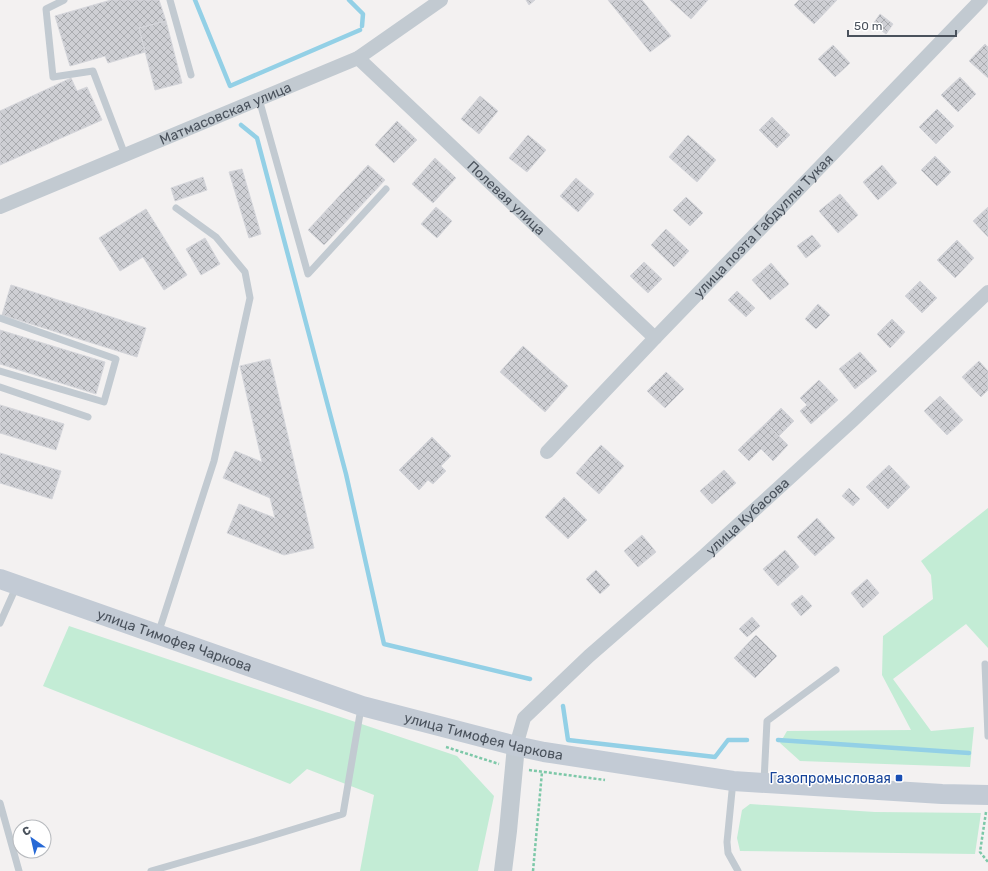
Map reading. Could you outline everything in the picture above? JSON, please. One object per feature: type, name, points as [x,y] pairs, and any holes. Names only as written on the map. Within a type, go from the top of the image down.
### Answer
[{"type":"main road","name":"улица Тимофея Чаркова","points":[[9,582],[362,706],[516,746],[558,754],[733,781],[934,793],[987,801]]},
{"type":"street","name":"Матмасовская улица","points":[[0,207],[358,58],[441,0]]},
{"type":"street","name":"улица поэта Габдуллы Тукая","points":[[547,452],[981,0]]},
{"type":"street","name":"Полевая улица","points":[[358,58],[655,338]]},
{"type":"street","name":"улица Кубасова","points":[[516,746],[524,718],[590,656],[705,555],[853,420],[988,292]]},
{"type":"street","points":[[502,871],[508,831],[516,746]]},
{"type":"lane","points":[[64,0],[46,9],[53,77],[93,71],[124,155]]},
{"type":"lane","points":[[170,0],[191,75]]},
{"type":"lane","points":[[259,99],[308,274],[386,189]]},
{"type":"lane","points":[[158,634],[214,461],[250,298],[245,272],[216,237],[176,208]]},
{"type":"lane","points":[[0,318],[116,359],[104,402],[0,371]]},
{"type":"lane","points":[[0,387],[88,417]]},
{"type":"lane","points":[[0,623],[9,582]]},
{"type":"lane","points":[[984,664],[988,736]]},
{"type":"lane","points":[[764,783],[767,721],[836,670]]},
{"type":"lane","points":[[150,871],[343,814],[362,706]]},
{"type":"lane","points":[[733,781],[727,842],[728,853],[738,871]]},
{"type":"lane","points":[[0,802],[19,871]]},
{"type":"path","points":[[533,871],[542,772]]},
{"type":"path","points":[[987,801],[980,852],[988,862]]},
{"type":"green space","points":[[988,508],[988,648],[966,624],[893,679],[931,731],[974,727],[970,767],[800,761],[780,743],[787,731],[911,730],[882,675],[883,636],[933,599],[931,575],[921,561]]},
{"type":"green space","points":[[69,626],[457,756],[494,796],[478,871],[360,871],[374,795],[307,769],[290,784],[43,686]]},
{"type":"green space","points":[[750,804],[875,812],[981,813],[975,854],[740,851],[737,838],[742,810]]},
{"type":"building","points":[[111,0],[159,0],[166,21],[139,28],[145,52],[108,63],[105,56],[70,66],[55,16]]},
{"type":"building","points":[[526,0],[535,0],[529,5]]},
{"type":"building","points":[[608,0],[642,0],[671,36],[650,52]]},
{"type":"building","points":[[670,0],[708,0],[691,19]]},
{"type":"building","points":[[799,0],[837,0],[814,24],[794,5]]},
{"type":"building","points":[[880,14],[893,24],[886,34],[873,24]]},
{"type":"building","points":[[166,21],[182,83],[155,90],[139,28]]},
{"type":"building","points":[[985,44],[988,47],[988,78],[969,61]]},
{"type":"building","points":[[833,45],[850,63],[835,77],[818,59]]},
{"type":"building","points":[[960,77],[976,94],[958,112],[941,95]]},
{"type":"building","points":[[71,78],[77,91],[87,87],[102,120],[0,165],[0,111]]},
{"type":"building","points":[[480,96],[498,111],[479,134],[461,119]]},
{"type":"building","points":[[937,109],[954,126],[936,144],[919,127]]},
{"type":"building","points":[[772,117],[790,135],[777,148],[759,130]]},
{"type":"building","points":[[397,121],[417,140],[394,163],[375,145]]},
{"type":"building","points":[[528,135],[546,150],[527,172],[509,158]]},
{"type":"building","points":[[688,135],[716,160],[697,182],[669,157]]},
{"type":"building","points":[[935,156],[951,172],[937,186],[921,170]]},
{"type":"building","points":[[435,158],[456,178],[433,203],[412,184]]},
{"type":"building","points":[[368,165],[385,180],[324,245],[308,230]]},
{"type":"building","points":[[882,165],[897,183],[878,200],[863,182]]},
{"type":"building","points":[[242,169],[261,234],[249,238],[229,172]]},
{"type":"building","points":[[203,177],[207,190],[175,201],[171,188]]},
{"type":"building","points":[[576,178],[594,194],[578,212],[560,196]]},
{"type":"building","points":[[840,194],[858,215],[838,233],[819,211]]},
{"type":"building","points":[[686,197],[703,213],[690,226],[673,210]]},
{"type":"building","points":[[436,207],[452,221],[437,238],[421,224]]},
{"type":"building","points":[[988,207],[988,237],[973,221]]},
{"type":"building","points":[[146,209],[187,275],[164,290],[143,257],[120,271],[99,238]]},
{"type":"building","points":[[666,229],[689,251],[674,267],[651,245]]},
{"type":"building","points":[[812,235],[821,246],[806,258],[797,246]]},
{"type":"building","points":[[205,238],[220,264],[201,275],[186,249]]},
{"type":"building","points":[[957,240],[974,258],[955,278],[937,260]]},
{"type":"building","points":[[644,262],[662,279],[648,293],[630,276]]},
{"type":"building","points":[[771,263],[789,284],[770,300],[752,280]]},
{"type":"building","points":[[920,281],[937,298],[922,313],[905,296]]},
{"type":"building","points":[[11,285],[146,328],[137,357],[2,315]]},
{"type":"building","points":[[737,291],[755,308],[746,317],[728,300]]},
{"type":"building","points":[[818,304],[830,315],[816,329],[805,319]]},
{"type":"building","points":[[892,319],[905,332],[890,348],[877,334]]},
{"type":"building","points":[[0,330],[105,362],[96,394],[0,364]]},
{"type":"building","points":[[523,346],[568,386],[545,412],[500,372]]},
{"type":"building","points":[[860,352],[877,371],[855,389],[839,369]]},
{"type":"building","points":[[270,359],[314,548],[284,555],[227,533],[239,504],[275,518],[270,498],[223,478],[235,451],[262,462],[240,366]]},
{"type":"building","points":[[979,361],[988,371],[988,390],[981,397],[962,377]]},
{"type":"building","points":[[666,372],[684,389],[665,408],[647,391]]},
{"type":"building","points":[[819,380],[838,400],[811,424],[800,411],[807,405],[800,398]]},
{"type":"building","points":[[940,396],[963,420],[947,435],[924,411]]},
{"type":"building","points":[[0,405],[64,424],[56,450],[0,433]]},
{"type":"building","points":[[781,408],[794,421],[779,436],[766,423]]},
{"type":"building","points":[[766,423],[788,445],[773,461],[761,449],[749,461],[738,450]]},
{"type":"building","points":[[432,437],[451,456],[441,466],[446,471],[433,484],[428,480],[419,490],[399,470]]},
{"type":"building","points":[[601,445],[624,466],[599,494],[576,473]]},
{"type":"building","points":[[0,453],[61,471],[52,499],[0,483]]},
{"type":"building","points":[[889,465],[910,487],[888,509],[866,487]]},
{"type":"building","points":[[724,470],[736,483],[712,504],[700,491]]},
{"type":"building","points":[[849,488],[860,499],[853,506],[842,496]]},
{"type":"building","points":[[564,497],[587,520],[568,539],[545,517]]},
{"type":"building","points":[[817,518],[835,538],[815,556],[797,537]]},
{"type":"building","points":[[642,535],[656,552],[638,567],[624,551]]},
{"type":"building","points":[[785,550],[799,567],[778,586],[763,569]]},
{"type":"building","points":[[596,570],[610,585],[600,594],[586,579]]},
{"type":"building","points":[[867,579],[879,593],[863,608],[851,593]]},
{"type":"building","points":[[802,595],[812,606],[801,616],[791,604]]},
{"type":"building","points":[[752,617],[760,626],[747,637],[739,629]]},
{"type":"building","points":[[756,635],[777,656],[755,678],[734,658]]},
{"type":"waterway","points":[[195,0],[230,86],[360,30]]},
{"type":"waterway","points":[[349,0],[363,14],[362,26]]},
{"type":"waterway","points":[[241,125],[257,138],[346,474],[384,644],[530,679]]},
{"type":"waterway","points":[[563,706],[568,740],[715,757],[728,740],[747,740]]},
{"type":"waterway","points":[[778,740],[969,753]]},
{"type":"place","name":"Газопромысловая","points":[[899,778]]}]
